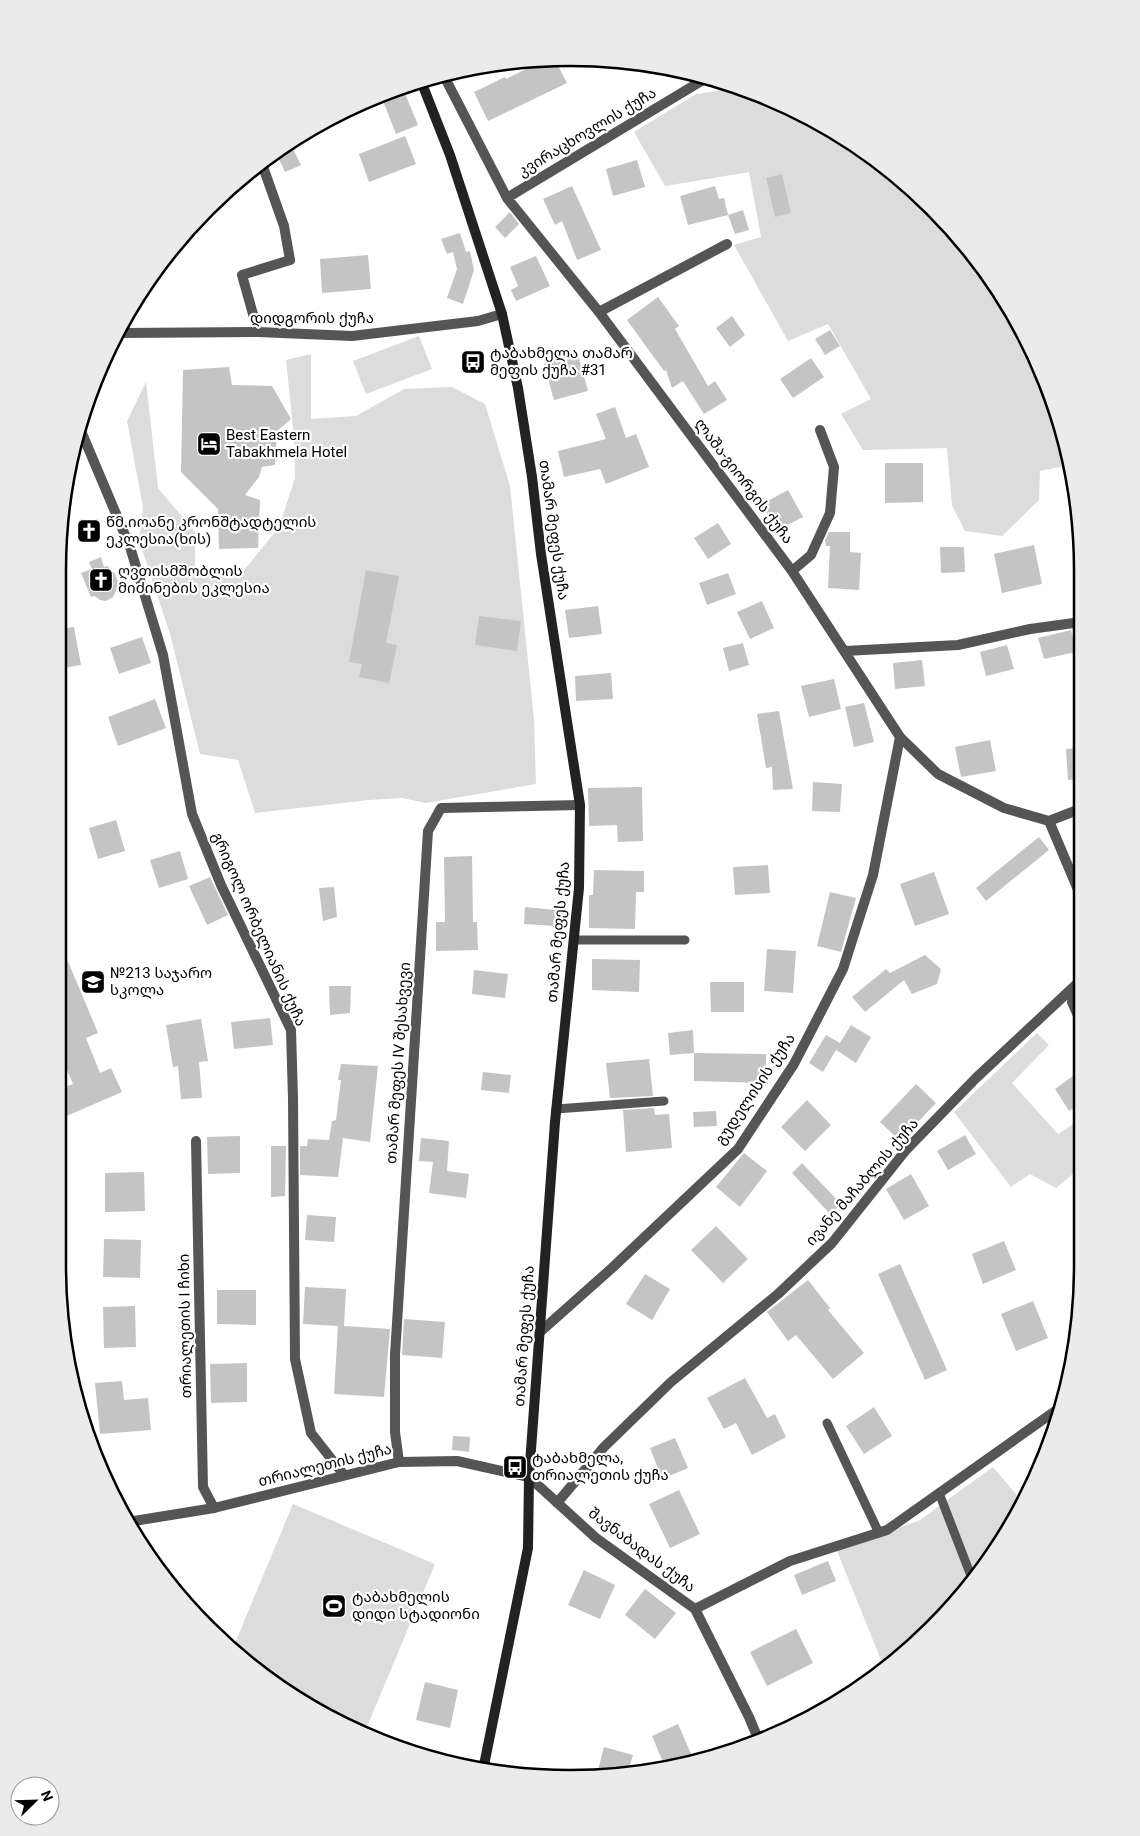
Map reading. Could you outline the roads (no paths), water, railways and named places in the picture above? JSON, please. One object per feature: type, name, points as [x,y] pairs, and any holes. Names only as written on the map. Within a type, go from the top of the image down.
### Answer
[{"type":"street","name":"ლაშა-გიორგის ქუჩა","points":[[447,82],[507,198],[599,312],[792,571],[900,738],[938,774],[1004,808],[1049,821]]},
{"type":"street","name":"კვირაცხოვლის ქუჩა","points":[[507,198],[699,83]]},
{"type":"street","name":"თამარ მეფეს ქუჩა","points":[[424,88],[450,155],[502,314],[518,388],[532,477],[541,554],[580,805],[580,888],[556,1109],[529,1477],[528,1548],[485,1762]]},
{"type":"street","points":[[258,332],[242,276],[290,260],[284,226],[264,169]]},
{"type":"street","points":[[599,312],[727,244]]},
{"type":"street","name":"დიდგორის ქუჩა","points":[[126,333],[258,332],[352,336],[478,321],[502,314]]},
{"type":"street","points":[[792,571],[811,555],[830,513],[834,467],[820,430]]},
{"type":"street","name":"გრიგოლ ორბელიანის ქუჩა","points":[[84,438],[130,547],[163,655],[192,814],[221,885],[291,1030],[295,1359],[310,1433],[344,1475]]},
{"type":"street","points":[[845,651],[958,645],[1030,629],[1074,623]]},
{"type":"street","name":"გუდელისის ქუჩა","points":[[540,1332],[612,1268],[738,1148],[794,1064],[843,970],[873,876],[900,738]]},
{"type":"street","name":"თამარ მეფეს IV შესახვევი","points":[[399,1462],[395,1432],[395,1355],[428,831],[441,808],[580,805]]},
{"type":"street","points":[[1074,811],[1049,821],[1074,880]]},
{"type":"street","name":"ივანე მაჩაბლის ქუჩა","points":[[556,1503],[604,1448],[670,1382],[778,1294],[832,1244],[906,1150],[976,1078],[1074,986]]},
{"type":"street","name":"თრიალეთის I ჩიხი","points":[[196,1141],[204,1486],[214,1508]]},
{"type":"street","points":[[695,1609],[790,1561],[887,1530],[1051,1414]]},
{"type":"street","name":"თრიალეთის ქუჩა","points":[[136,1521],[214,1508],[399,1462],[457,1461],[529,1477]]},
{"type":"street","name":"შავნაბადას ქუჩა","points":[[529,1477],[596,1538],[695,1609],[756,1734]]},
{"type":"lane","points":[[574,940],[685,940]]},
{"type":"lane","points":[[556,1109],[664,1101]]},
{"type":"lane","points":[[827,1422],[879,1533]]},
{"type":"lane","points":[[939,1494],[970,1573]]},
{"type":"place","name":"ტაბახმელა თამარ მეფის ქუჩა #31","points":[[473,362]]},
{"type":"place","name":"Best Eastern Tabakhmela Hotel","points":[[209,444]]},
{"type":"place","name":"წმ.იოანე კრონშტადტელის ეკლესია(ხის)","points":[[89,531]]},
{"type":"place","name":"ღვთისმშობლის მიძინების ეკლესია","points":[[101,580]]},
{"type":"place","name":"№213 საჯარო სკოლა","points":[[93,982]]},
{"type":"place","name":"ტაბახმელა, თრიალეთის ქუჩა","points":[[515,1467]]},
{"type":"place","name":"ტაბახმელის დიდი სტადიონი","points":[[334,1606]]}]
